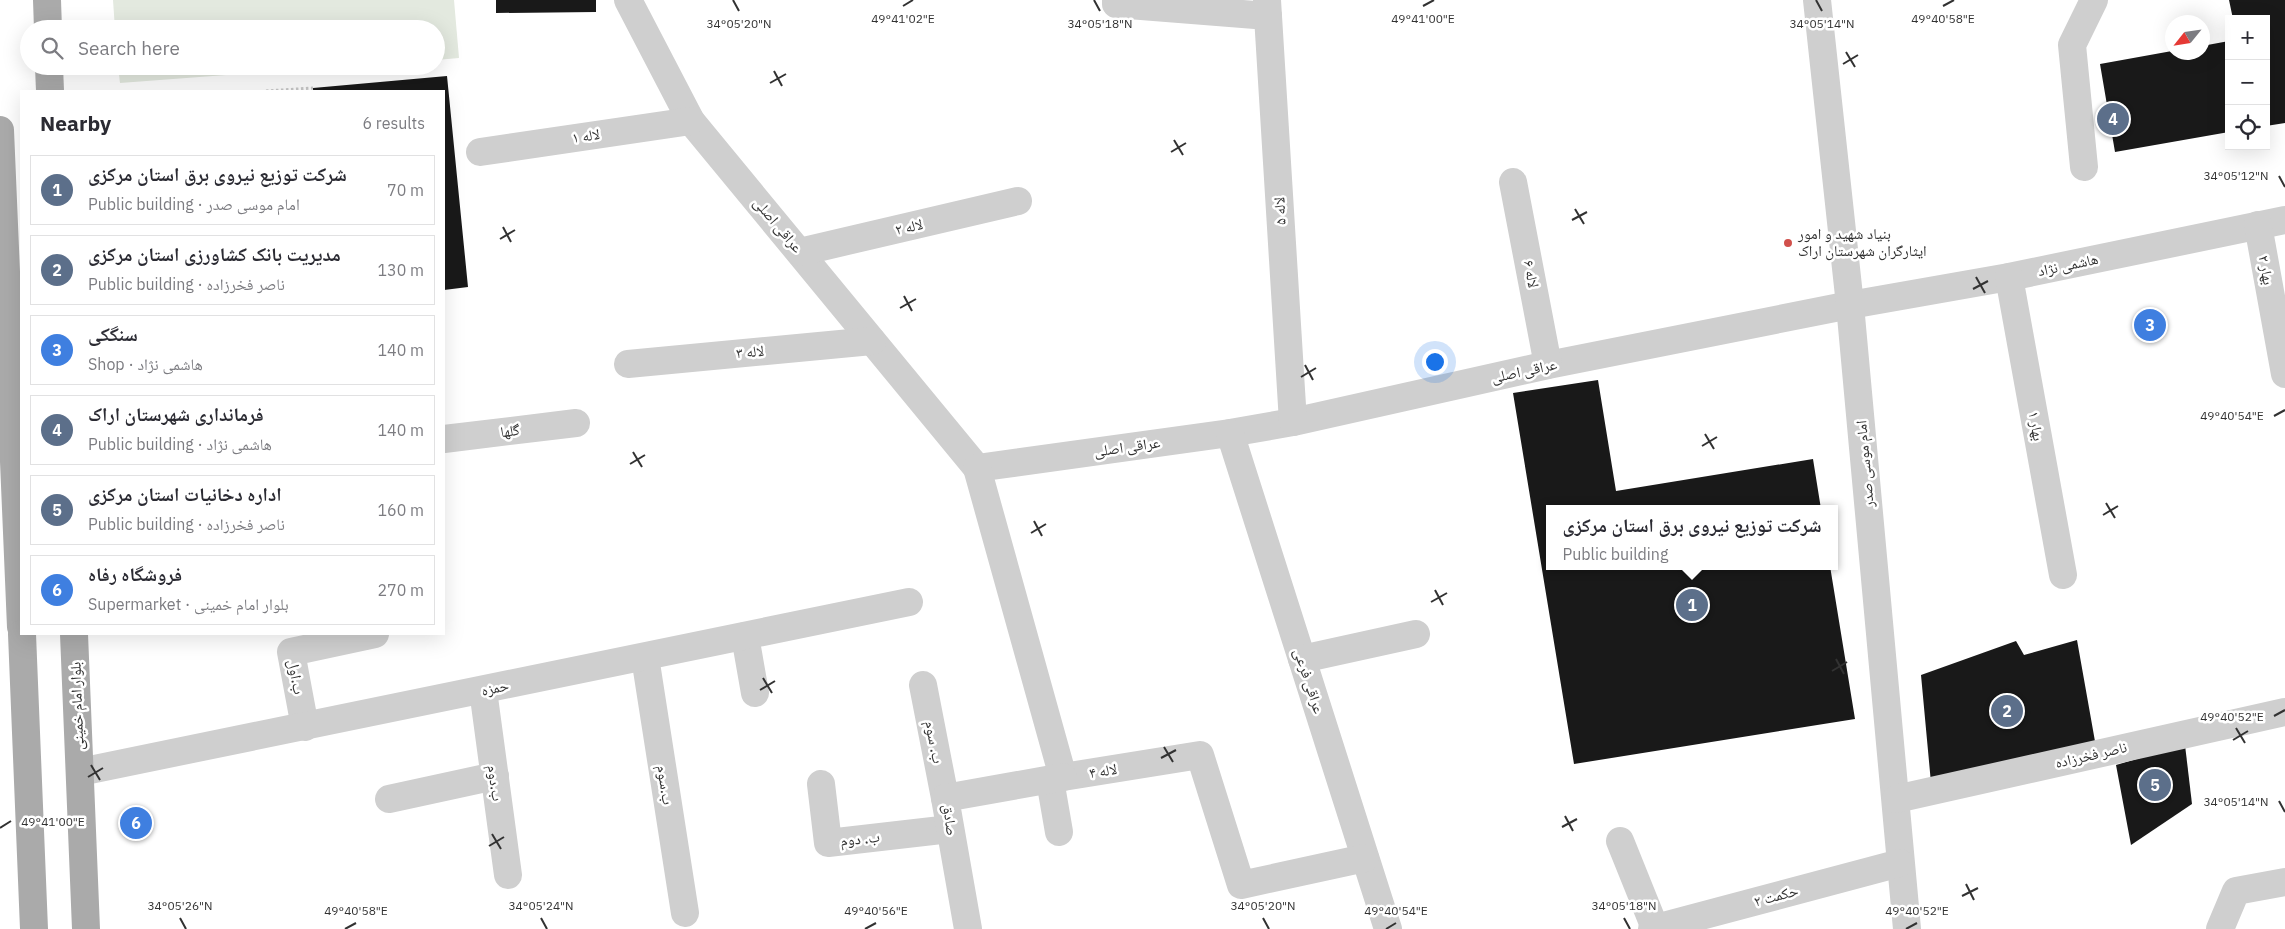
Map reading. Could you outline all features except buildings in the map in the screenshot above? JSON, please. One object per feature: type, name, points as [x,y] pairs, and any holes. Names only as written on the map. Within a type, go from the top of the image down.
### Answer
[{"type":"main road","points":[[47,0],[48,20]]},
{"type":"main road","points":[[49,75],[50,90]]},
{"type":"main road","points":[[0,130],[12,487],[20,611]]},
{"type":"main road","points":[[22,635],[34,929]]},
{"type":"main road","name":"بلوار امام خمینی","points":[[74,635],[86,929]]},
{"type":"street","name":"عراقی اصلی","points":[[628,0],[691,121],[977,468],[1230,433],[1293,422],[1548,365],[1850,305]]},
{"type":"street","points":[[1116,0],[1116,4],[1268,8]]},
{"type":"street","name":"امام موسی صدر","points":[[1817,0],[1850,305],[1896,799],[1900,863],[1908,929]]},
{"type":"street","points":[[2084,167],[2072,45],[2094,0]]},
{"type":"street","name":"لاله ۵","points":[[1268,8],[1293,422]]},
{"type":"street","name":"لاله ۱","points":[[480,152],[691,121]]},
{"type":"street","name":"لاله ۶","points":[[1513,182],[1548,365]]},
{"type":"street","name":"لاله ۲","points":[[800,252],[1018,201]]},
{"type":"street","name":"هاشمی نژاد","points":[[1850,305],[2009,277],[2285,220]]},
{"type":"street","name":"بهار ۲","points":[[2258,225],[2285,374]]},
{"type":"street","name":"بهار ۱","points":[[2009,277],[2063,575]]},
{"type":"street","name":"لاله ۳","points":[[628,364],[872,341]]},
{"type":"street","name":"گلها","points":[[445,439],[576,423]]},
{"type":"street","name":"عراقی فرعی","points":[[1230,433],[1388,929]]},
{"type":"street","points":[[977,468],[1057,779],[1059,832]]},
{"type":"street","name":"حمزه","points":[[80,772],[909,602]]},
{"type":"street","points":[[1302,659],[1416,634]]},
{"type":"street","name":"ب.اول","points":[[305,727],[291,652],[370,635]]},
{"type":"street","points":[[745,636],[755,693]]},
{"type":"street","name":"ب.سوم","points":[[645,657],[685,913]]},
{"type":"street","name":"ب. سوم","points":[[923,685],[945,798]]},
{"type":"street","name":"ب.دوم","points":[[483,690],[508,876]]},
{"type":"street","name":"ناصر فخرزاده","points":[[1896,799],[2285,712]]},
{"type":"street","name":"لاله ۴","points":[[1057,779],[1200,755],[1241,885],[1365,858]]},
{"type":"street","points":[[389,799],[495,776]]},
{"type":"street","name":"صادق","points":[[968,929],[945,798],[1057,779]]},
{"type":"street","name":"ب. دوم","points":[[821,784],[828,843],[950,829]]},
{"type":"street","points":[[1620,841],[1653,929]]},
{"type":"street","name":"حکمت ۲","points":[[1653,929],[1900,863]]},
{"type":"street","points":[[2220,929],[2236,891],[2285,882]]},
{"type":"path","points":[[281,90],[312,88]]},
{"type":"shaded area","points":[[113,0],[454,0],[459,58],[445,59],[445,20],[114,20]]},
{"type":"shaded area","points":[[119,75],[227,75],[120,83]]},
{"type":"place","name":"فرمانداری شهرستان اراک","points":[[2113,119]]},
{"type":"place","name":"بنیاد شهید و امور ایثارگران شهرستان اراک","points":[[1788,243]]},
{"type":"place","name":"سنگکی","points":[[2150,325]]},
{"type":"place","name":"شرکت توزیع نیروی برق استان مرکزی","points":[[1692,605]]},
{"type":"place","name":"مدیریت بانک کشاورزی استان مرکزی","points":[[2007,711]]},
{"type":"place","name":"اداره دخانیات استان مرکزی","points":[[2155,785]]},
{"type":"place","name":"فروشگاه رفاه","points":[[136,823]]}]
